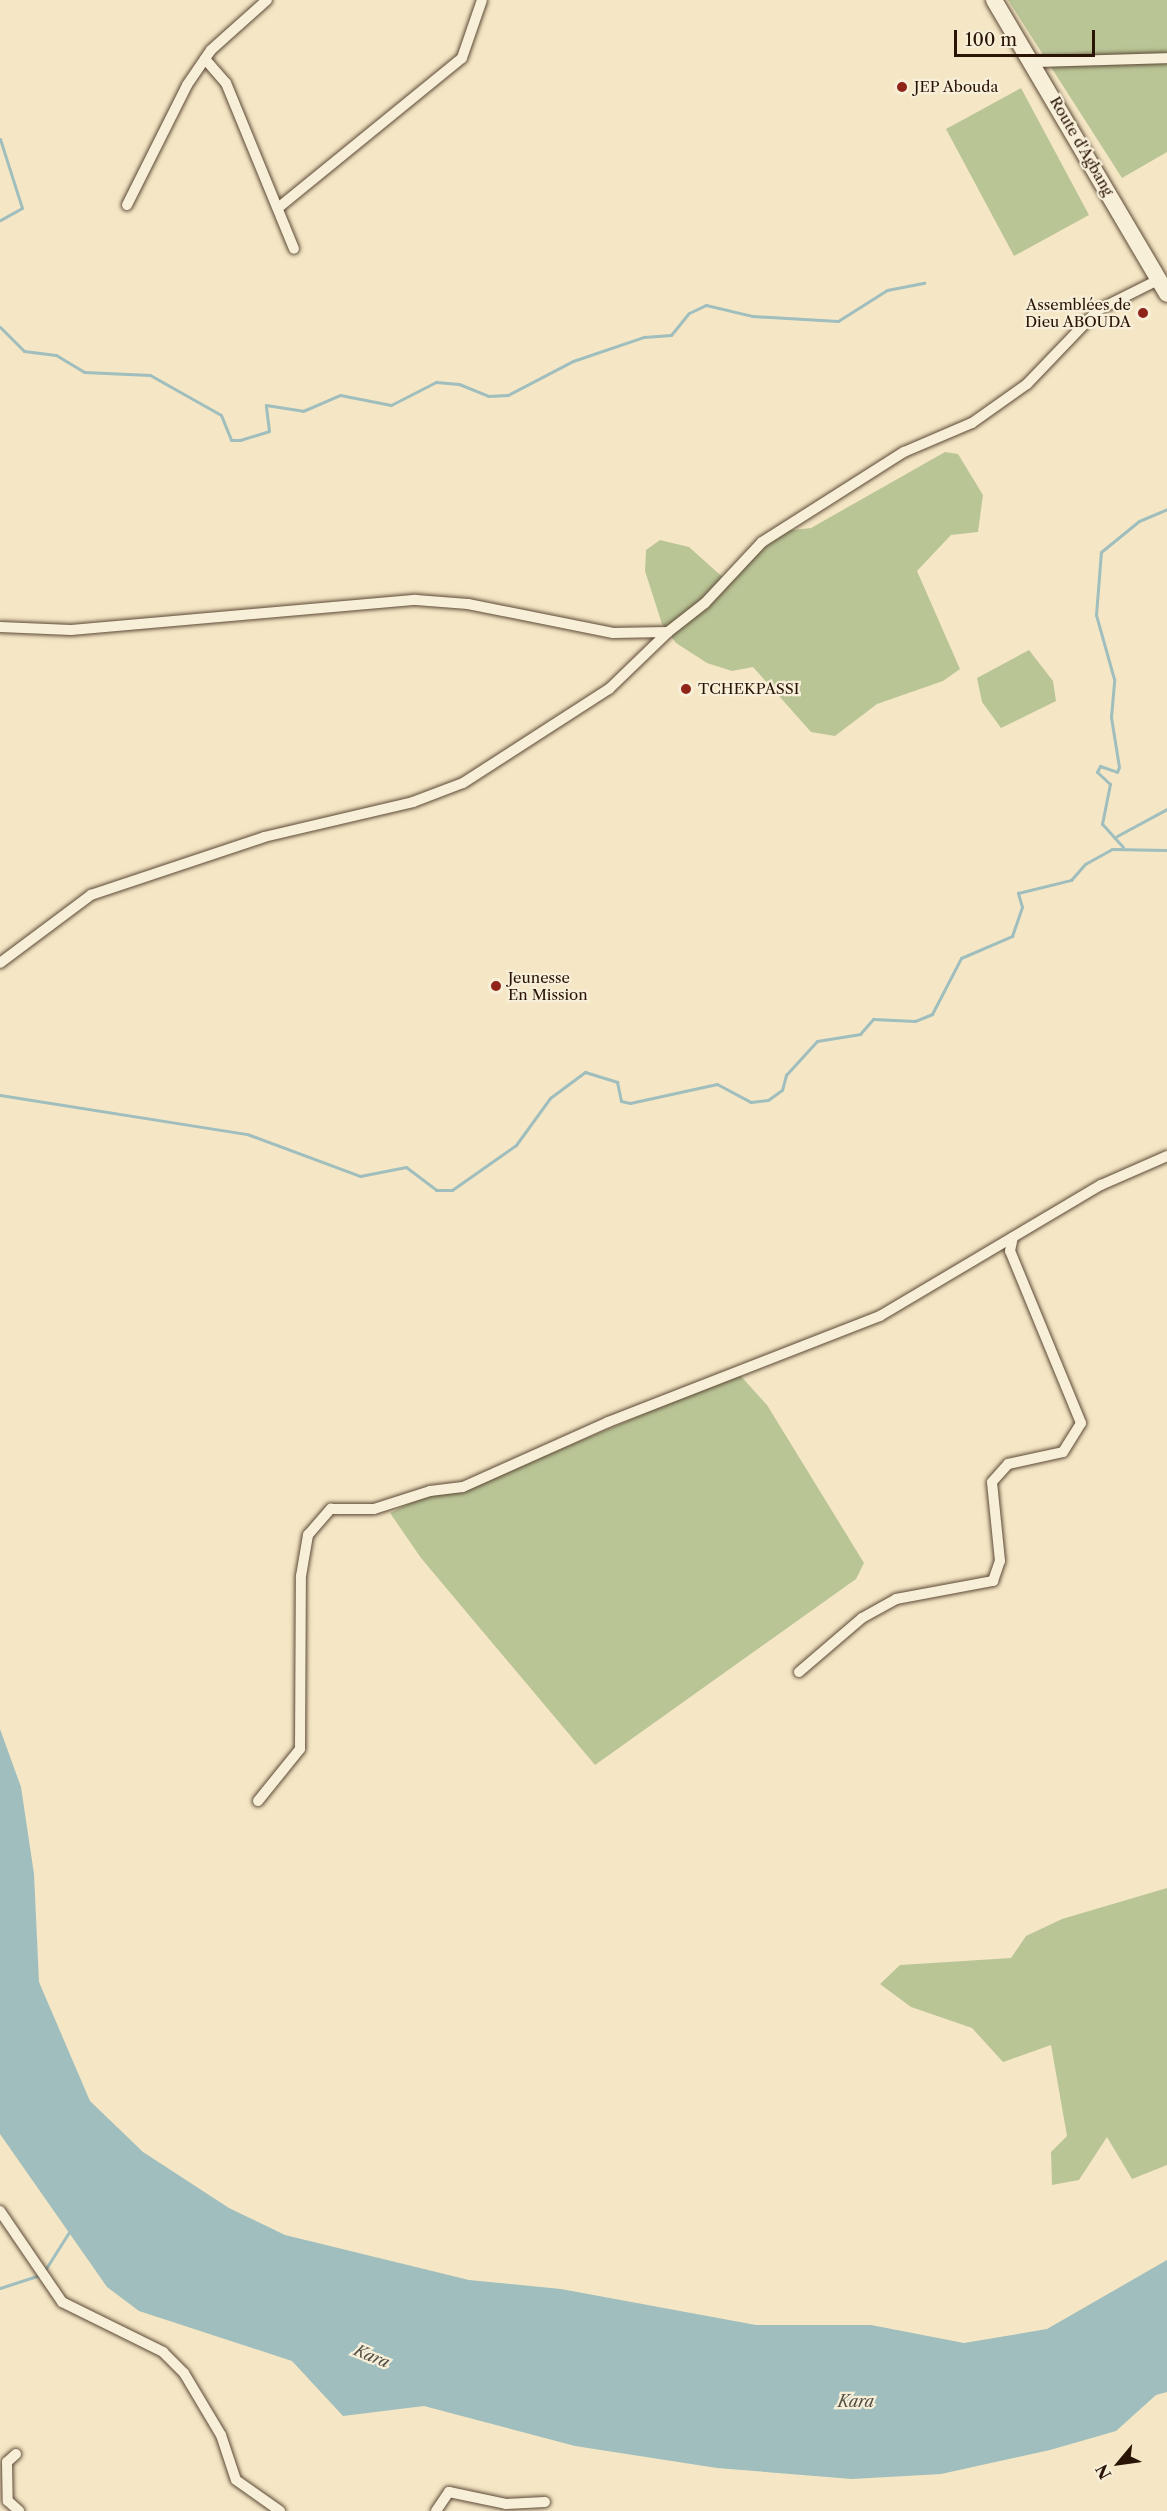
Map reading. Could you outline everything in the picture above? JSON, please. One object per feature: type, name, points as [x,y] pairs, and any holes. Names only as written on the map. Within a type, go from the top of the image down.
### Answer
[{"type":"main road","name":"Route d'Agbang","points":[[994,0],[1034,62],[1163,287]]},
{"type":"street","points":[[127,205],[170,112],[205,60],[267,0]]},
{"type":"street","points":[[278,208],[462,58],[482,0]]},
{"type":"street","points":[[1034,62],[1167,58]]},
{"type":"street","points":[[205,60],[226,83],[294,249]]},
{"type":"street","points":[[0,963],[91,895],[264,837],[413,802],[463,783],[609,689],[669,632],[705,603],[762,542],[904,452],[972,423],[1027,384],[1098,310],[1163,287]]},
{"type":"street","points":[[0,627],[70,630],[416,600],[468,604],[613,633],[669,632]]},
{"type":"street","points":[[258,1801],[300,1749],[301,1576],[308,1535],[331,1509],[374,1509],[463,1487],[618,1418],[880,1316],[1101,1185],[1167,1156]]},
{"type":"street","points":[[799,1672],[862,1618],[896,1599],[993,1581],[1000,1561],[992,1482],[1008,1464],[1063,1452],[1081,1423],[1010,1251],[1013,1237]]},
{"type":"street","points":[[0,2211],[62,2302],[155,2347],[184,2373],[221,2436],[236,2480],[280,2511]]},
{"type":"street","points":[[16,2454],[7,2462],[8,2501],[19,2511]]},
{"type":"street","points":[[436,2511],[449,2492],[506,2504],[545,2502]]},
{"type":"green space","points":[[1008,0],[1167,0],[1167,152],[1122,178]]},
{"type":"green space","points":[[1021,88],[1089,215],[1014,256],[946,129]]},
{"type":"green space","points":[[945,452],[958,454],[983,495],[978,532],[951,535],[917,571],[960,669],[943,681],[877,704],[835,736],[811,732],[753,667],[732,671],[707,663],[676,643],[662,624],[645,571],[646,550],[660,540],[689,547],[727,581],[784,531],[811,528]]},
{"type":"green space","points":[[1029,650],[1053,681],[1056,701],[1001,728],[982,702],[977,678]]},
{"type":"green space","points":[[739,1374],[767,1405],[864,1563],[856,1579],[595,1765],[421,1558],[390,1513],[428,1494],[461,1491]]},
{"type":"green space","points":[[1167,1888],[1167,2165],[1132,2179],[1107,2137],[1079,2180],[1052,2185],[1051,2152],[1067,2136],[1051,2045],[1003,2062],[972,2028],[911,2007],[880,1984],[900,1965],[1011,1958],[1026,1936],[1062,1919]]},
{"type":"water","name":"Kara","points":[[0,1729],[21,1787],[34,1874],[39,1982],[90,2101],[143,2152],[229,2208],[285,2235],[469,2280],[561,2289],[756,2325],[871,2325],[964,2343],[1047,2329],[1167,2260],[1167,2392],[1156,2395],[1116,2431],[1050,2450],[941,2474],[852,2479],[717,2468],[575,2446],[424,2406],[343,2416],[292,2361],[139,2311],[107,2287],[0,2134]]},
{"type":"waterway","points":[[0,139],[22,208],[0,220]]},
{"type":"waterway","points":[[0,327],[24,351],[56,355],[84,372],[150,375],[221,415],[231,440],[240,440],[269,431],[266,405],[303,411],[340,395],[391,405],[436,382],[459,384],[488,396],[508,395],[573,361],[644,337],[671,335],[689,313],[706,305],[752,316],[838,321],[887,290],[924,283]]},
{"type":"waterway","points":[[1123,847],[1102,824],[1110,784],[1097,772],[1100,766],[1117,772],[1119,767],[1111,717],[1114,679],[1096,615],[1101,552],[1139,521],[1167,509]]},
{"type":"waterway","points":[[1117,836],[1167,809]]},
{"type":"waterway","points":[[0,1095],[247,1134],[360,1176],[406,1167],[436,1190],[452,1190],[516,1145],[550,1098],[585,1072],[617,1082],[621,1101],[630,1103],[717,1084],[751,1102],[768,1100],[782,1090],[786,1075],[817,1041],[860,1034],[873,1019],[915,1021],[932,1014],[961,958],[1012,936],[1022,907],[1018,893],[1071,880],[1085,864],[1112,849],[1167,850]]},
{"type":"waterway","points":[[45,2270],[69,2232]]},
{"type":"waterway","points":[[0,2288],[40,2275]]},
{"type":"place","name":"JEP Abouda","points":[[902,87]]},
{"type":"place","name":"Assemblées de Dieu ABOUDA","points":[[1143,313]]},
{"type":"place","name":"TCHEKPASSI","points":[[686,689]]},
{"type":"place","name":"Jeunesse En Mission","points":[[496,986]]}]
